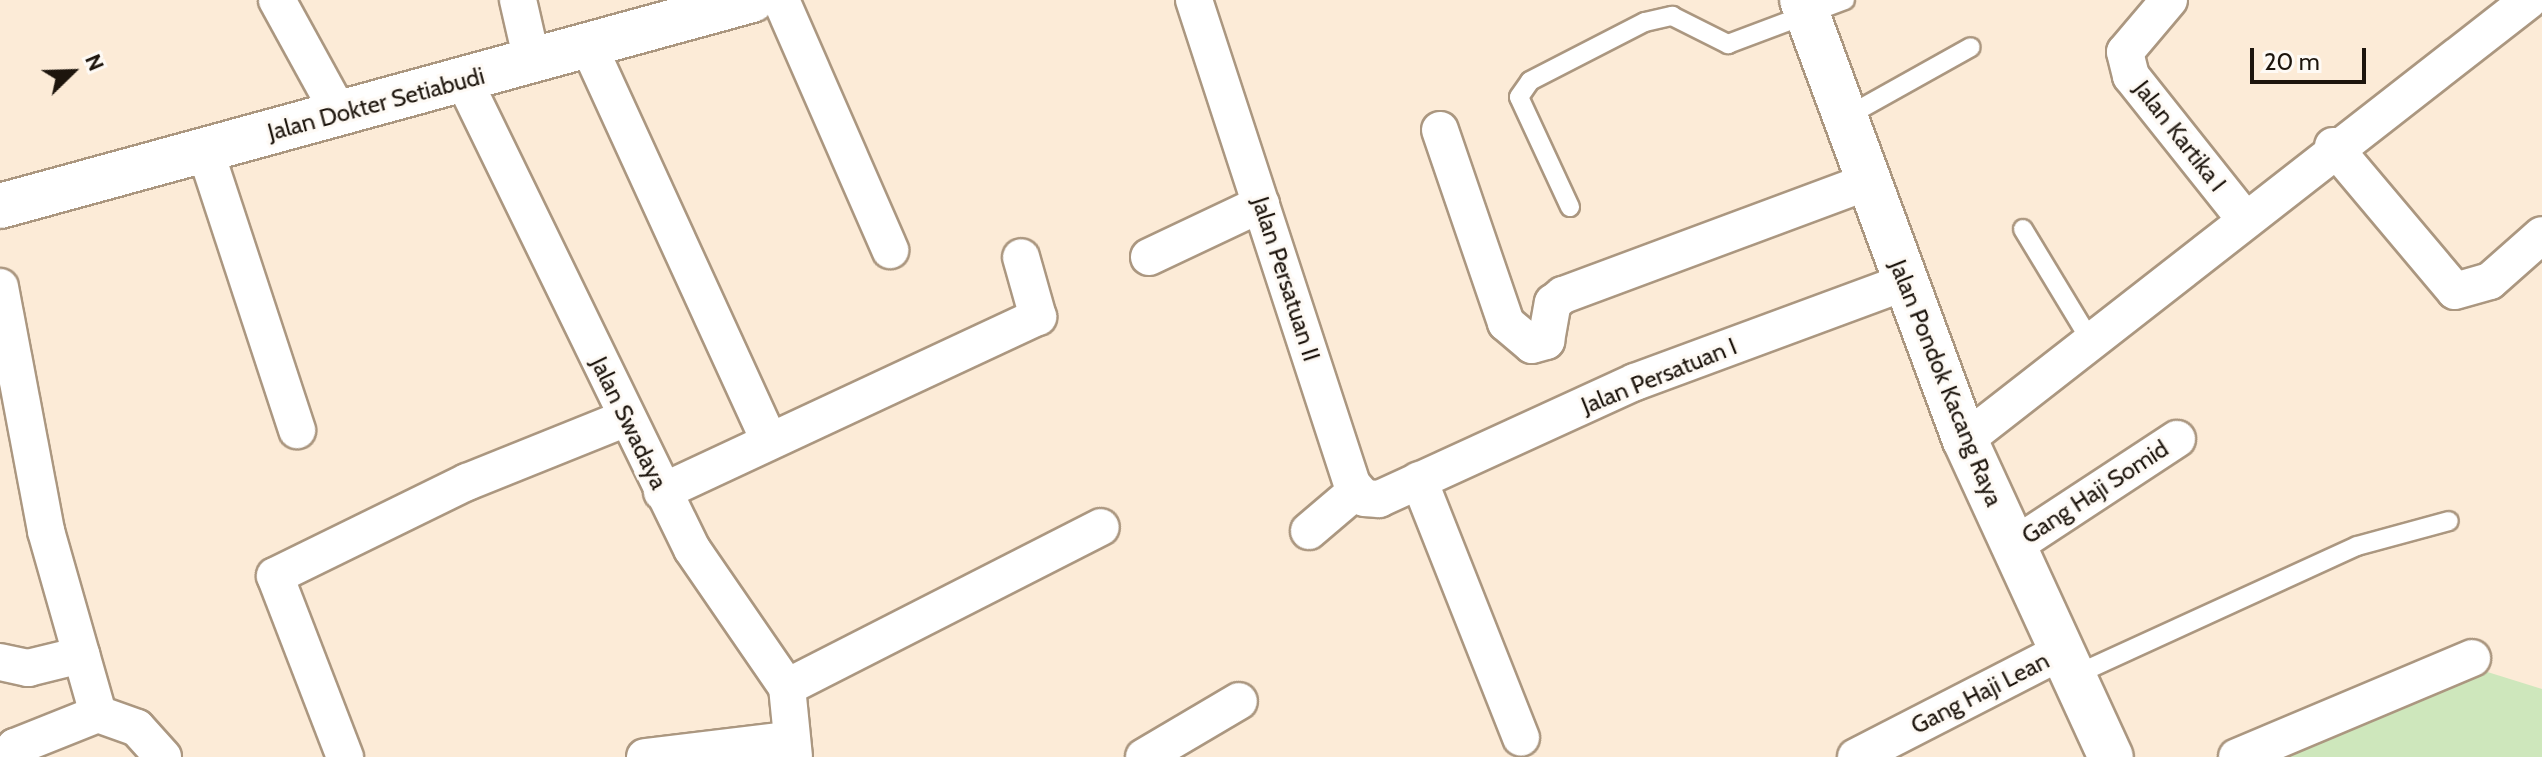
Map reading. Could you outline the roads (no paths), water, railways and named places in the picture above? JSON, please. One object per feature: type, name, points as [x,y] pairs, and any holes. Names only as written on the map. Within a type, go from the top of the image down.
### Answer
[{"type":"street","points":[[277,0],[339,113]]},
{"type":"street","points":[[518,0],[532,61]]},
{"type":"street","name":"Jalan Dokter Setiabudi","points":[[0,206],[752,0]]},
{"type":"street","points":[[781,0],[890,250]]},
{"type":"street","name":"Jalan Persatuan II","points":[[1194,0],[1356,491]]},
{"type":"street","name":"Jalan Kartika I","points":[[2169,0],[2125,52],[2131,76],[2243,217]]},
{"type":"street","points":[[1965,440],[2333,146],[2529,0]]},
{"type":"street","name":"Jalan Pondok Kacang Raya","points":[[1818,6],[1844,118],[1903,283],[1965,440],[2111,757]]},
{"type":"street","points":[[589,47],[768,438]]},
{"type":"street","name":"Jalan Swadaya","points":[[464,81],[662,492],[787,687]]},
{"type":"street","points":[[1440,130],[1506,323],[1532,345],[1546,341],[1553,303],[1563,295],[1867,182]]},
{"type":"street","points":[[2333,146],[2455,291],[2490,281],[2542,235]]},
{"type":"street","points":[[205,150],[297,430]]},
{"type":"street","points":[[1149,257],[1261,204]]},
{"type":"street","points":[[662,492],[768,438],[1038,317],[1021,257]]},
{"type":"street","name":"Jalan Persatuan I","points":[[1419,480],[1635,382],[1903,283]]},
{"type":"street","points":[[0,287],[46,531],[98,714]]},
{"type":"street","points":[[345,757],[275,576],[467,482],[626,418]]},
{"type":"street","name":"Gang Haji Somid","points":[[2014,546],[2177,439]]},
{"type":"street","points":[[1309,531],[1356,491],[1379,499],[1419,480],[1521,737]]},
{"type":"street","points":[[645,757],[791,748],[787,687],[1101,527]]},
{"type":"street","points":[[0,662],[28,668],[81,655]]},
{"type":"street","points":[[2237,757],[2472,658]]},
{"type":"street","name":"Gang Haji Lean","points":[[1856,757],[2068,664]]},
{"type":"street","points":[[1144,757],[1239,701]]},
{"type":"street","points":[[9,757],[15,747],[98,714],[137,728],[163,757]]},
{"type":"lane","points":[[1570,207],[1519,97],[1530,81],[1645,22],[1672,16],[1728,44],[1818,6]]},
{"type":"lane","points":[[1844,118],[1971,47]]},
{"type":"lane","points":[[2023,229],[2089,338]]},
{"type":"lane","points":[[2068,664],[2357,546],[2449,521]]}]
